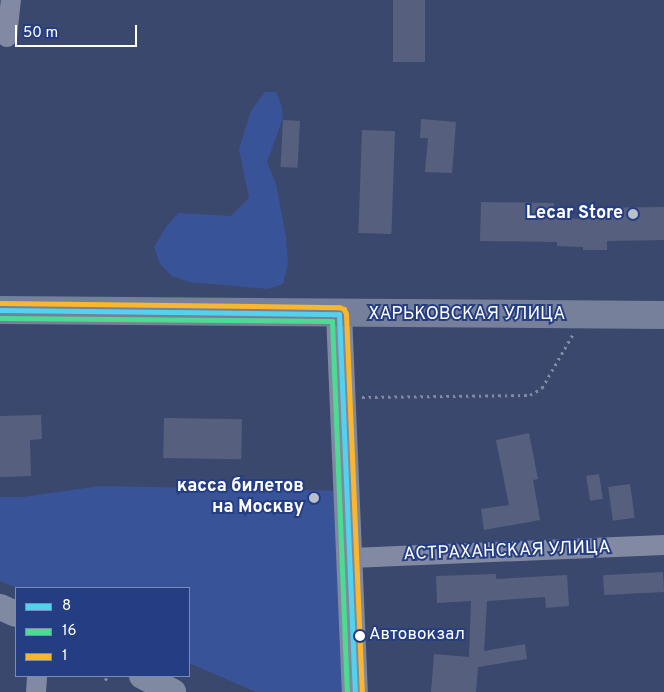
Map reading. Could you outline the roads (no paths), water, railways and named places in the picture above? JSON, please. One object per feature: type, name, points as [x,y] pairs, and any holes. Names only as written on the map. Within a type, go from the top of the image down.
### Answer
[{"type":"highway","name":"ХАРЬКОВСКАЯ УЛИЦА","points":[[0,310],[664,315]]},
{"type":"main road","points":[[339,314],[356,692]]},
{"type":"main road","points":[[0,607],[15,614]]},
{"type":"main road","points":[[144,677],[173,692]]},
{"type":"street","points":[[7,37],[11,0]]},
{"type":"street","name":"АСТРАХАНСКАЯ УЛИЦА","points":[[350,558],[664,545]]},
{"type":"street","points":[[36,677],[36,692]]},
{"type":"place","name":"Lecar Store","points":[[633,214]]},
{"type":"place","name":"касса билетов на Москву","points":[[314,498]]},
{"type":"place","name":"Автовокзал","points":[[360,636]]}]
